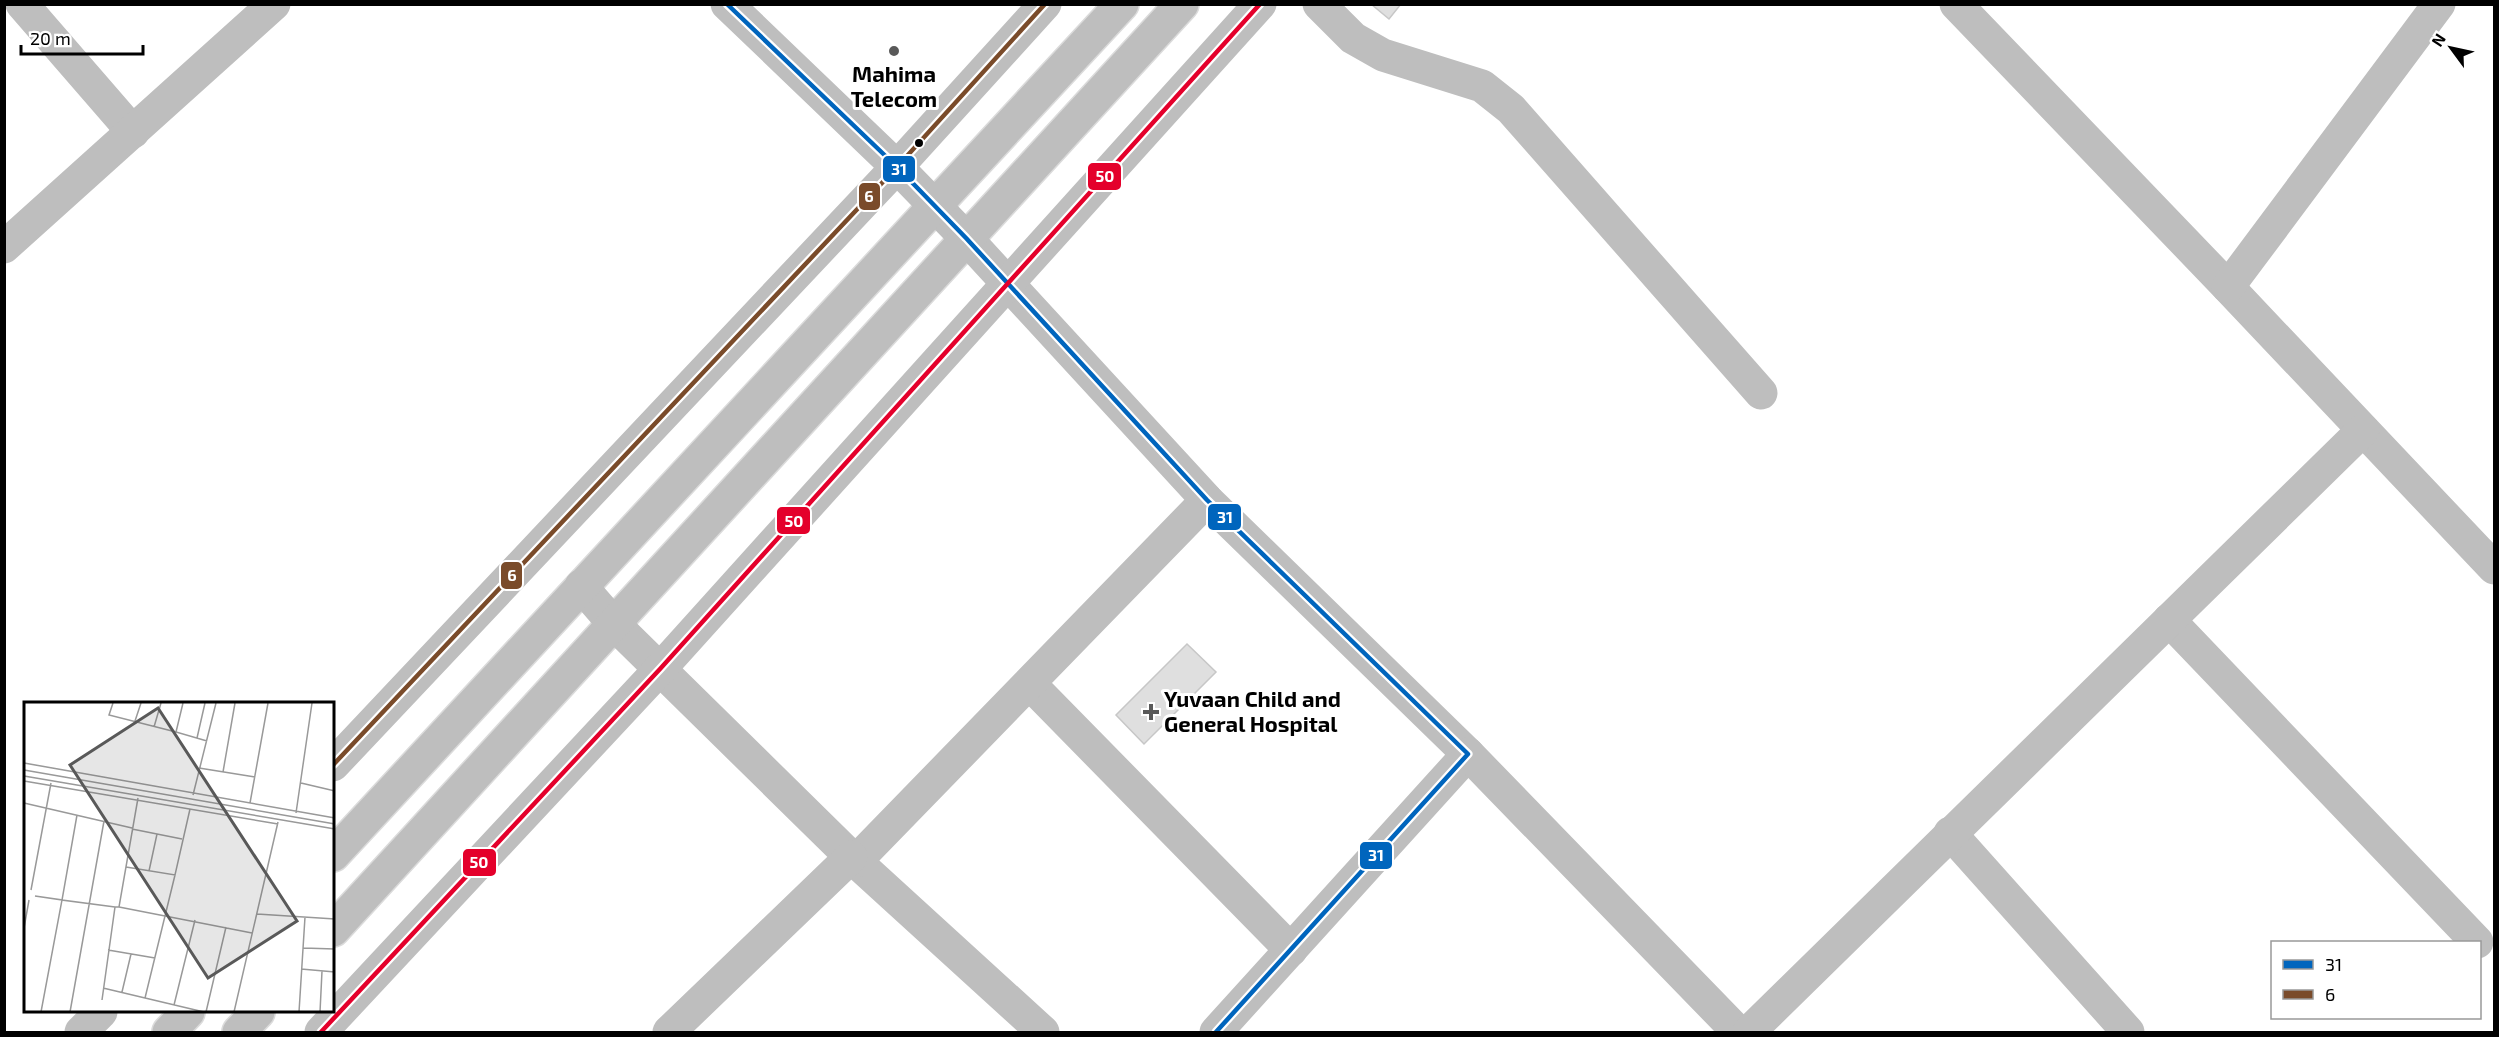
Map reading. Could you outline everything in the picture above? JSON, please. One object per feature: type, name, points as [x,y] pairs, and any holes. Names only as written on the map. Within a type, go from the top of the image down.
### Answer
[{"type":"street","points":[[22,4],[133,132]]},
{"type":"street","points":[[4,247],[274,4]]},
{"type":"street","points":[[726,4],[897,167],[1008,283],[1207,500],[1468,754],[1738,1032]]},
{"type":"street","points":[[334,764],[897,167],[1045,4]]},
{"type":"street","points":[[334,854],[1122,4]]},
{"type":"street","points":[[334,929],[1182,4]]},
{"type":"street","points":[[321,1032],[660,669],[1260,4]]},
{"type":"street","points":[[1319,4],[1353,38],[1383,55],[1482,86],[1511,109],[1761,393]]},
{"type":"street","points":[[1956,4],[2494,568]]},
{"type":"street","points":[[2228,287],[2439,4]]},
{"type":"street","points":[[1749,1032],[2363,430]]},
{"type":"street","points":[[669,1032],[854,859],[1030,684],[1207,500]]},
{"type":"street","points":[[581,586],[614,624],[854,859],[1043,1032]]},
{"type":"street","points":[[2169,620],[2476,941]]},
{"type":"street","points":[[1030,684],[1291,950]]},
{"type":"street","points":[[1216,1032],[1468,754]]},
{"type":"street","points":[[1950,833],[2128,1032]]},
{"type":"street","points":[[2481,946],[2494,960]]},
{"type":"street","points":[[81,1032],[99,1013]]},
{"type":"street","points":[[169,1032],[186,1013]]},
{"type":"street","points":[[239,1032],[256,1013]]},
{"type":"building","points":[[1371,4],[1401,4],[1389,19]]},
{"type":"building","points":[[1187,644],[1216,672],[1144,744],[1116,715]]},
{"type":"transit line","name":"31","points":[[727,4],[897,167],[966,238],[1207,500],[1468,754],[1216,1032]]},
{"type":"transit line","name":"6","points":[[334,764],[897,167],[1045,4]]},
{"type":"transit line","name":"50","points":[[321,1032],[660,669],[1260,4]]},
{"type":"place","name":"Mahima Telecom","points":[[894,51]]},
{"type":"place","name":"Yuvaan Child and General Hospital","points":[[1151,712]]}]
